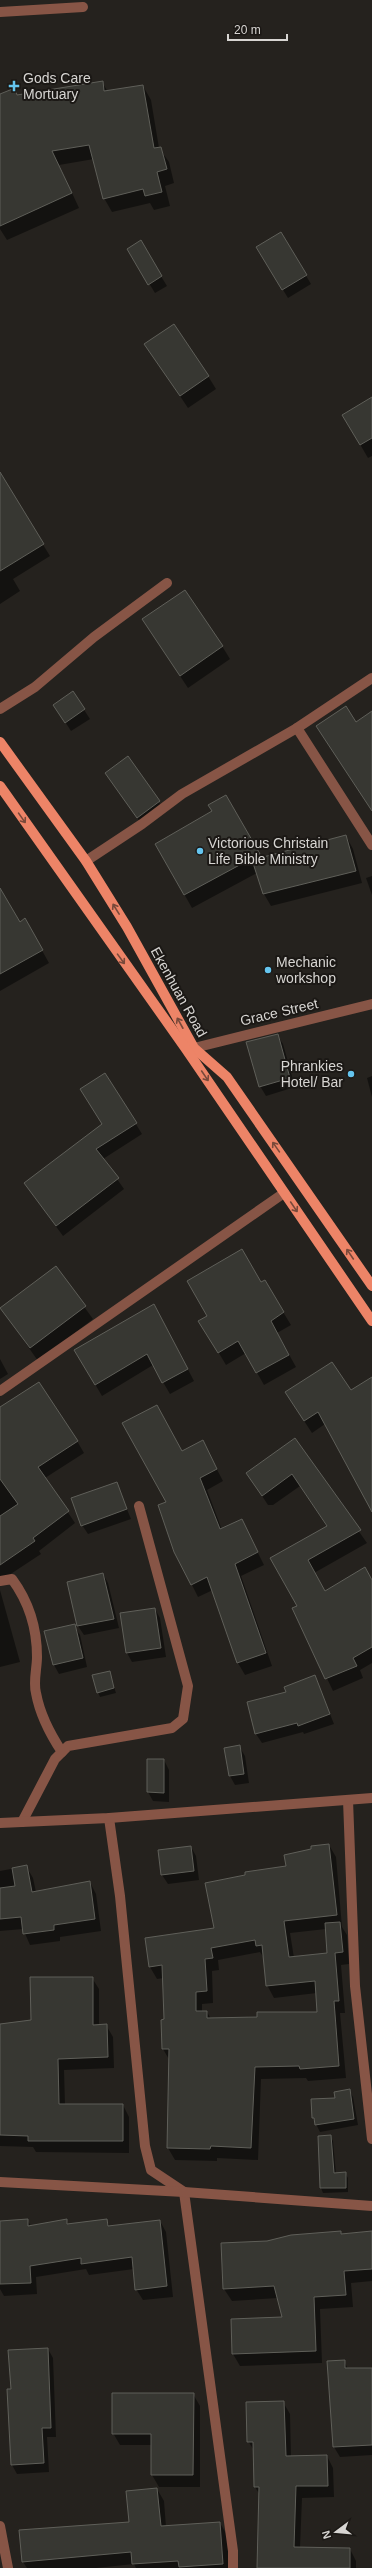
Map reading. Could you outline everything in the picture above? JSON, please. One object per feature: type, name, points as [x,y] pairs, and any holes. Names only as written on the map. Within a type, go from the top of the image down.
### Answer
[{"type":"main road","name":"Ekenhuan Road","points":[[0,742],[86,861],[127,927],[194,1048],[227,1077],[372,1286]]},
{"type":"main road","name":"Ekenhuan Road","points":[[0,786],[186,1049],[372,1321]]},
{"type":"street","points":[[0,12],[83,7]]},
{"type":"street","points":[[0,709],[35,687],[94,637],[167,583]]},
{"type":"street","points":[[86,861],[142,824],[182,794],[297,728],[372,678]]},
{"type":"street","points":[[297,728],[372,845]]},
{"type":"street","name":"Grace Street","points":[[194,1048],[372,1004]]},
{"type":"street","points":[[0,1391],[284,1193]]},
{"type":"street","points":[[22,1822],[55,1759],[68,1746],[172,1728],[183,1719],[188,1686],[139,1506]]},
{"type":"street","points":[[0,1581],[12,1579],[19,1589],[34,1622],[37,1656],[35,1692],[49,1732],[62,1752]]},
{"type":"street","points":[[0,1823],[109,1818],[372,1798]]},
{"type":"street","points":[[348,1800],[355,1986],[372,2139]]},
{"type":"street","points":[[109,1818],[144,2146],[152,2170],[184,2192],[233,2551],[233,2568]]},
{"type":"street","points":[[0,2182],[184,2192],[372,2206]]},
{"type":"street","points":[[0,2526],[8,2568]]},
{"type":"building","points":[[103,81],[104,91],[143,85],[154,148],[161,147],[167,169],[157,172],[162,192],[145,196],[143,189],[103,199],[89,145],[52,151],[72,193],[0,226],[0,94],[15,88],[17,95]]},
{"type":"building","points":[[281,232],[307,275],[282,290],[256,247]]},
{"type":"building","points":[[141,240],[162,276],[148,285],[127,249]]},
{"type":"building","points":[[174,324],[209,376],[180,396],[144,344]]},
{"type":"building","points":[[372,397],[372,438],[360,445],[342,415]]},
{"type":"building","points":[[0,472],[44,544],[0,571]]},
{"type":"building","points":[[185,590],[223,646],[180,676],[142,619]]},
{"type":"building","points":[[73,691],[85,709],[65,723],[53,705]]},
{"type":"building","points":[[346,706],[356,722],[372,711],[372,811],[316,726]]},
{"type":"building","points":[[128,756],[160,801],[137,818],[105,773]]},
{"type":"building","points":[[226,795],[260,854],[184,895],[155,844],[212,811],[208,805]]},
{"type":"building","points":[[346,835],[356,871],[263,894],[252,860]]},
{"type":"building","points":[[0,888],[20,922],[25,918],[43,950],[0,974]]},
{"type":"building","points":[[278,1034],[290,1078],[259,1087],[246,1042]]},
{"type":"building","points":[[105,1073],[137,1123],[96,1149],[119,1178],[56,1226],[24,1183],[102,1124],[80,1089]]},
{"type":"building","points":[[242,1249],[261,1282],[265,1280],[284,1312],[271,1321],[289,1355],[256,1373],[238,1341],[218,1353],[198,1321],[207,1316],[187,1281]]},
{"type":"building","points":[[56,1266],[86,1306],[30,1348],[0,1308]]},
{"type":"building","points":[[154,1304],[188,1369],[162,1383],[147,1354],[95,1385],[74,1350]]},
{"type":"building","points":[[332,1362],[351,1390],[372,1377],[372,1512],[318,1412],[304,1421],[285,1392]]},
{"type":"building","points":[[39,1382],[78,1441],[38,1467],[69,1511],[33,1538],[35,1541],[0,1565],[0,1516],[18,1504],[0,1479],[0,1407]]},
{"type":"building","points":[[157,1405],[182,1451],[203,1440],[217,1469],[200,1478],[220,1529],[242,1519],[258,1552],[235,1564],[266,1653],[237,1663],[207,1577],[191,1585],[174,1552],[158,1505],[166,1502],[122,1423]]},
{"type":"building","points":[[295,1438],[361,1530],[308,1560],[325,1591],[365,1567],[372,1580],[372,1647],[353,1658],[357,1666],[325,1679],[292,1608],[297,1606],[270,1558],[327,1526],[292,1474],[262,1496],[246,1473]]},
{"type":"building","points":[[117,1482],[127,1509],[81,1526],[71,1498]]},
{"type":"building","points":[[103,1573],[114,1619],[77,1626],[67,1582]]},
{"type":"building","points":[[155,1608],[161,1648],[126,1653],[120,1613]]},
{"type":"building","points":[[75,1624],[83,1658],[53,1665],[44,1631]]},
{"type":"building","points":[[110,1671],[114,1688],[97,1693],[92,1675]]},
{"type":"building","points":[[315,1675],[330,1714],[298,1726],[297,1723],[255,1734],[247,1702],[286,1692],[284,1687]]},
{"type":"building","points":[[240,1745],[244,1774],[229,1776],[224,1748]]},
{"type":"building","points":[[147,1759],[164,1759],[164,1793],[147,1792]]},
{"type":"building","points":[[329,1844],[337,1915],[284,1921],[289,1957],[327,1953],[325,1923],[340,1922],[343,1952],[335,1953],[339,2001],[334,2001],[339,2066],[300,2069],[299,2066],[255,2067],[251,2148],[211,2146],[210,2149],[167,2148],[169,2049],[162,2049],[161,2020],[164,2019],[162,1965],[149,1967],[145,1938],[214,1928],[205,1883],[245,1875],[245,1872],[286,1866],[284,1855],[311,1849],[311,1846]],"holes":[[[255,1940],[256,1946],[262,1945],[266,1986],[315,1981],[317,2012],[257,2012],[257,2017],[207,2018],[207,2011],[196,2011],[196,1992],[207,1991],[205,1959],[213,1958],[211,1948]]]},
{"type":"building","points":[[191,1846],[194,1871],[161,1875],[158,1850]]},
{"type":"building","points":[[27,1865],[32,1892],[90,1881],[95,1919],[54,1925],[54,1930],[23,1934],[21,1917],[0,1919],[0,1888],[15,1886],[12,1868]]},
{"type":"building","points":[[30,1977],[93,1977],[93,2025],[107,2024],[108,2057],[58,2059],[59,2104],[123,2104],[123,2141],[28,2141],[28,2136],[0,2135],[0,2024],[31,2020]]},
{"type":"building","points":[[350,2089],[354,2119],[315,2125],[314,2118],[312,2118],[311,2099],[335,2098],[334,2092]]},
{"type":"building","points":[[331,2135],[334,2173],[346,2172],[346,2188],[320,2188],[318,2136]]},
{"type":"building","points":[[28,2219],[28,2226],[67,2219],[67,2224],[107,2219],[108,2226],[160,2220],[167,2286],[135,2290],[132,2257],[81,2264],[81,2258],[30,2266],[31,2283],[0,2284],[0,2221]]},
{"type":"building","points":[[341,2231],[341,2234],[372,2231],[372,2269],[344,2271],[346,2295],[314,2297],[316,2351],[232,2354],[231,2319],[282,2317],[274,2286],[223,2289],[221,2243],[267,2241],[291,2235]]},
{"type":"building","points":[[48,2348],[51,2428],[42,2428],[44,2463],[11,2465],[7,2389],[11,2389],[8,2350]]},
{"type":"building","points":[[345,2360],[345,2368],[372,2368],[372,2445],[333,2447],[327,2361]]},
{"type":"building","points":[[112,2393],[194,2393],[193,2475],[151,2475],[151,2434],[112,2434]]},
{"type":"building","points":[[284,2401],[286,2456],[327,2455],[328,2486],[296,2486],[294,2547],[350,2548],[350,2568],[257,2568],[259,2487],[254,2487],[253,2442],[247,2442],[246,2402]]},
{"type":"building","points":[[157,2488],[161,2526],[220,2522],[223,2564],[179,2567],[178,2561],[132,2564],[131,2552],[22,2562],[19,2530],[129,2522],[126,2491]]},
{"type":"place","name":"Gods Care Mortuary","points":[[14,86]]},
{"type":"place","name":"Victorious Christain Life Bible Ministry","points":[[200,851]]},
{"type":"place","name":"Mechanic workshop","points":[[268,970]]},
{"type":"place","name":"Phrankies Hotel/ Bar","points":[[351,1074]]}]
